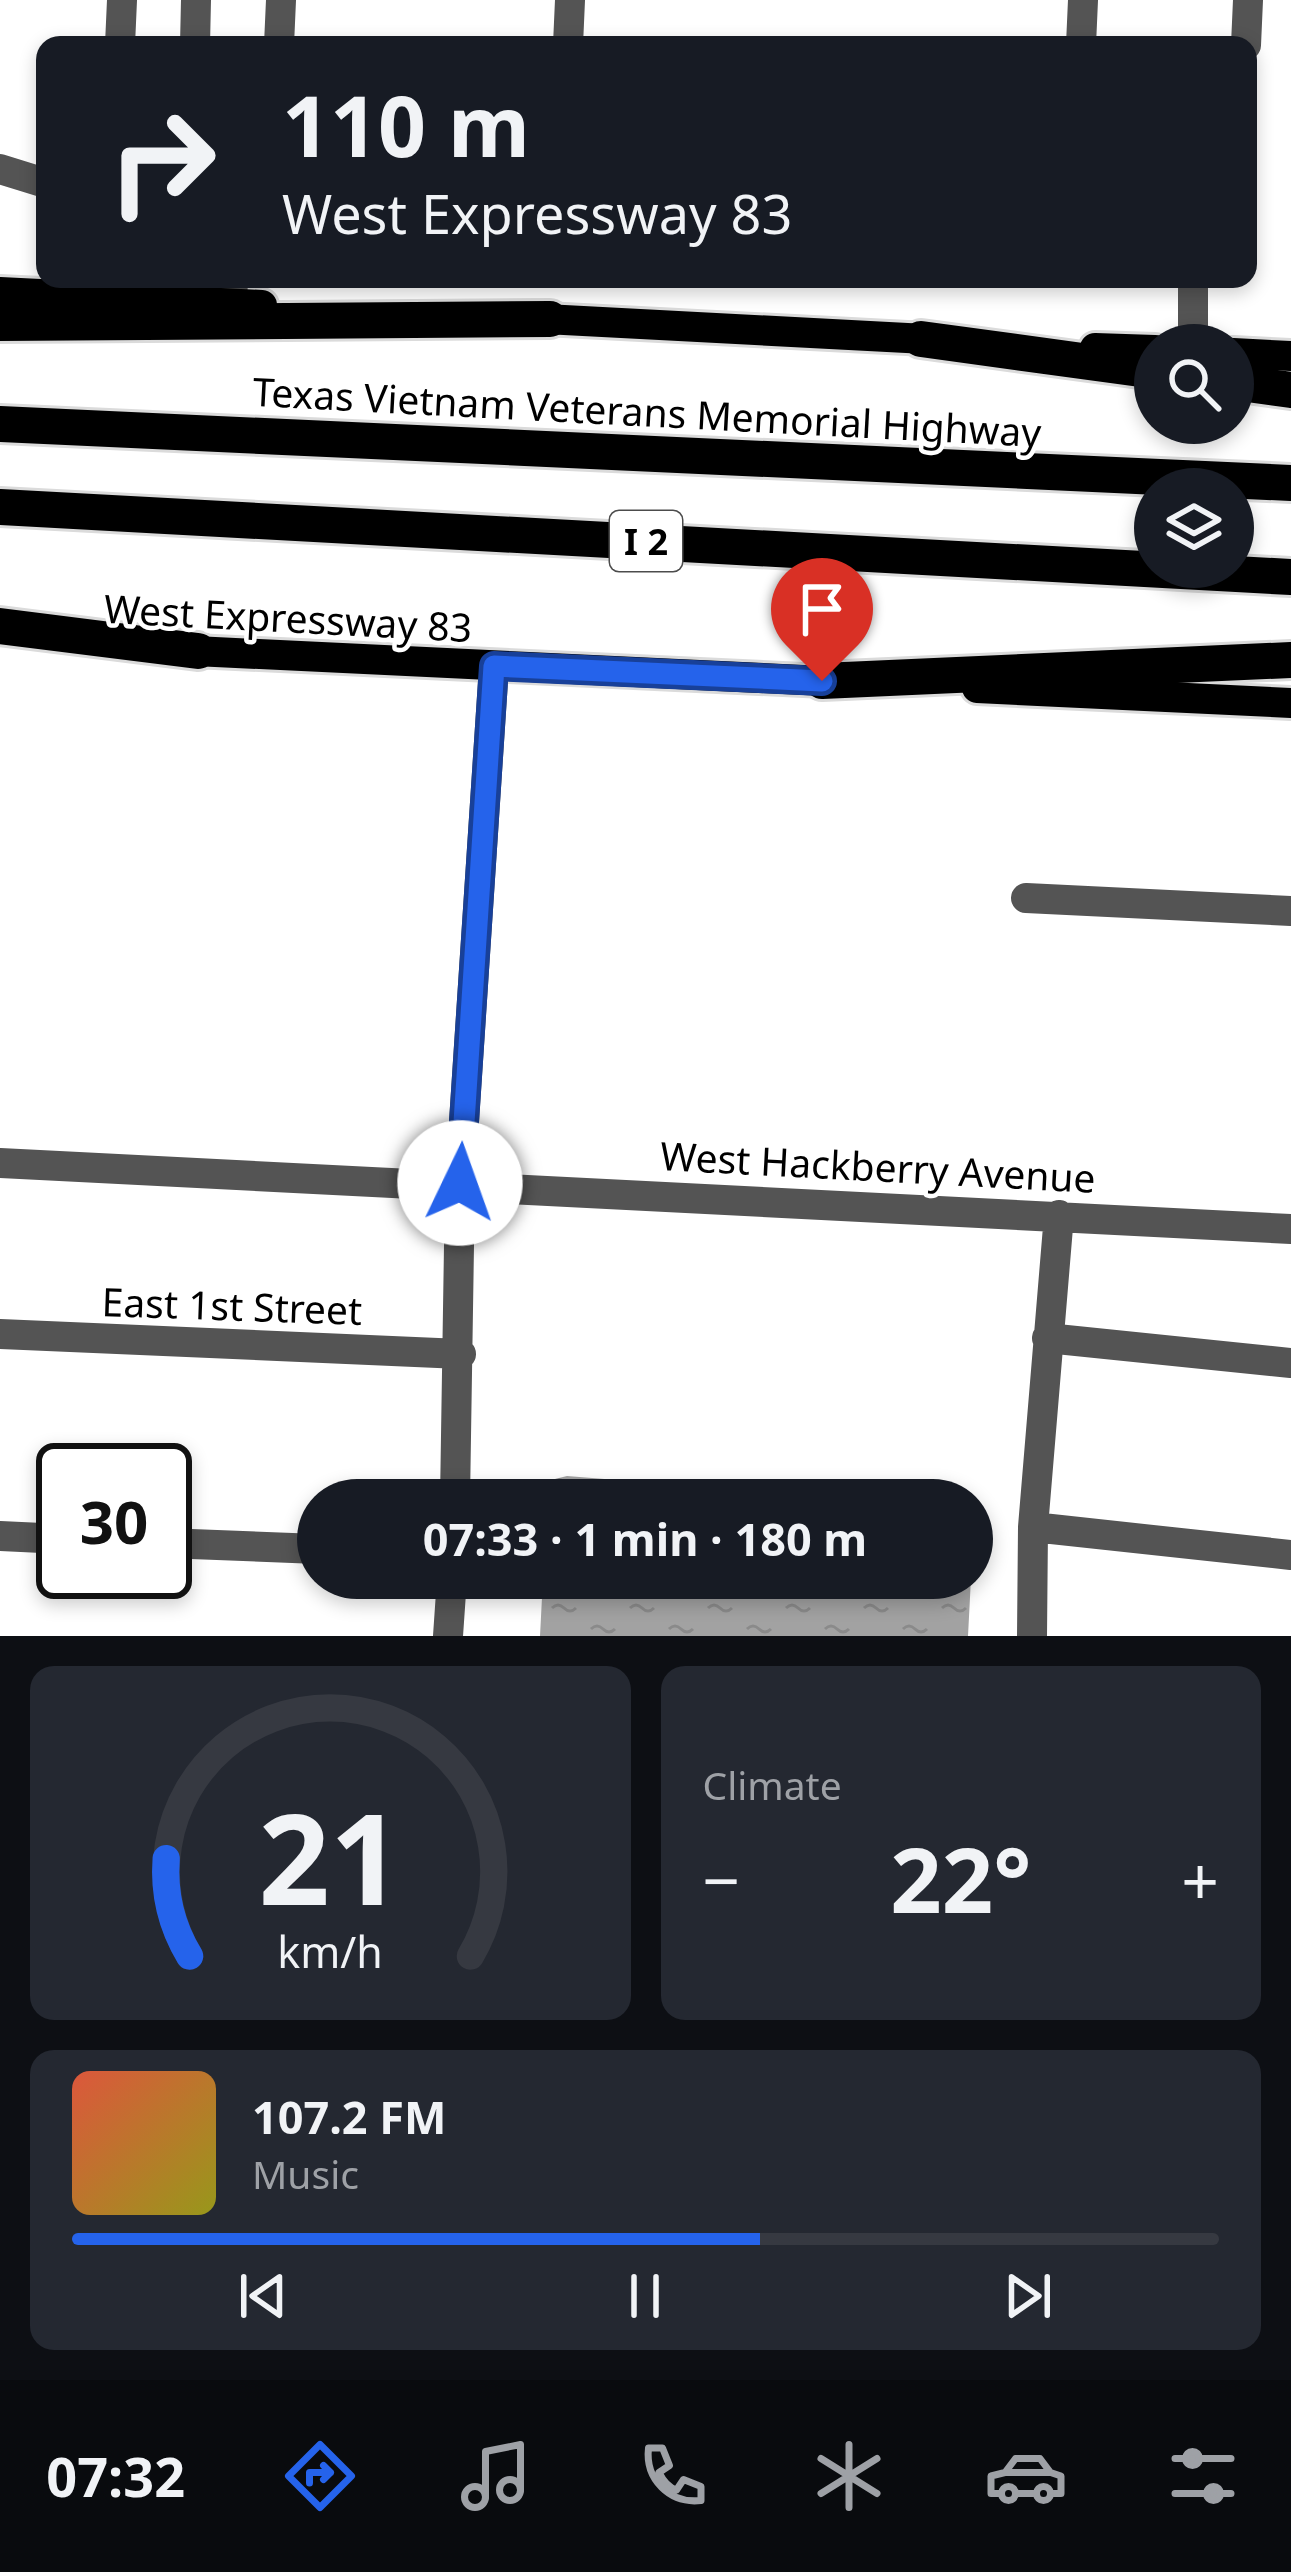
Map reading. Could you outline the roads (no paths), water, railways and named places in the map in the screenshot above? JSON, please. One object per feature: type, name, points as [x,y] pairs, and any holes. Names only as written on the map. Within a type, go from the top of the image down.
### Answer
[{"type":"highway","points":[[0,323],[550,319]]},
{"type":"highway","points":[[921,339],[1134,368]]},
{"type":"highway","points":[[1254,385],[1291,390]]},
{"type":"highway","name":"Texas Vietnam Veterans Memorial Highway","points":[[0,424],[1291,483]]},
{"type":"highway","name":"I 2","points":[[0,507],[1291,577]]},
{"type":"highway","points":[[0,626],[198,652]]},
{"type":"highway","points":[[822,681],[1291,660]]},
{"type":"main road","points":[[0,292],[232,291],[550,319],[1134,349]]},
{"type":"main road","points":[[1254,354],[1291,356]]},
{"type":"main road","name":"West Expressway 83","points":[[0,642],[1291,703]]},
{"type":"street","points":[[120,36],[122,0]]},
{"type":"street","points":[[195,36],[196,0]]},
{"type":"street","points":[[279,36],[281,0]]},
{"type":"street","points":[[568,36],[569,0]]},
{"type":"street","points":[[1081,36],[1083,0]]},
{"type":"street","points":[[1246,36],[1248,0]]},
{"type":"street","points":[[2,171],[36,180]]},
{"type":"street","points":[[1193,288],[1193,324]]},
{"type":"street","points":[[456,1479],[460,1183],[494,666]]},
{"type":"street","points":[[1026,898],[1291,911]]},
{"type":"street","name":"West Hackberry Avenue","points":[[0,1163],[1291,1229]]},
{"type":"street","points":[[1032,1636],[1034,1527],[1059,1215]]},
{"type":"street","name":"East 1st Street","points":[[0,1334],[461,1354]]},
{"type":"street","points":[[1047,1338],[1291,1364]]},
{"type":"street","points":[[1034,1527],[1291,1555]]},
{"type":"street","points":[[0,1536],[36,1538]]},
{"type":"street","points":[[192,1544],[297,1548]]},
{"type":"street","points":[[448,1636],[451,1599]]},
{"type":"water","points":[[542,1599],[970,1599],[968,1636],[540,1636]]}]
